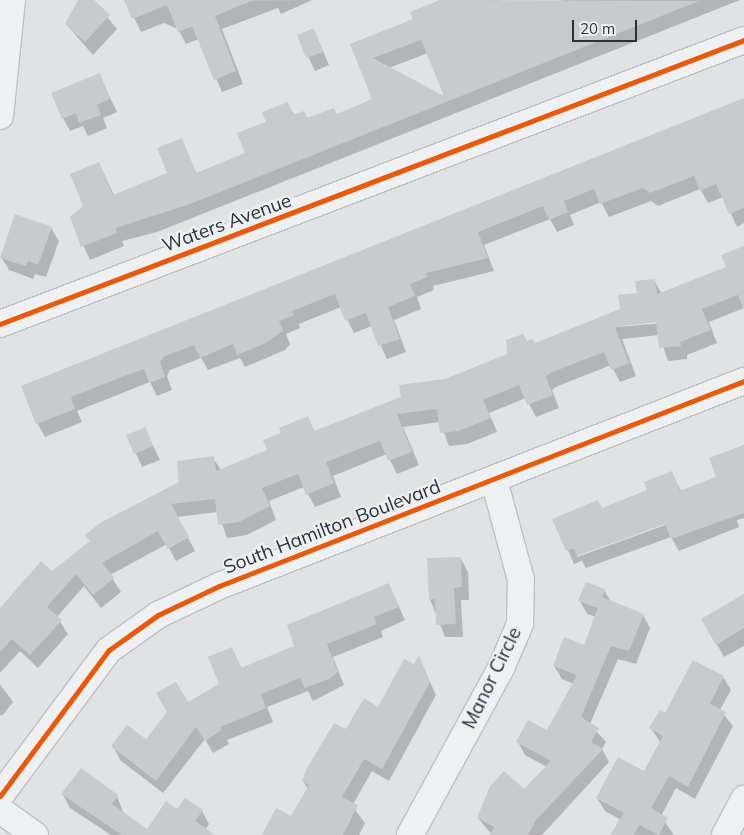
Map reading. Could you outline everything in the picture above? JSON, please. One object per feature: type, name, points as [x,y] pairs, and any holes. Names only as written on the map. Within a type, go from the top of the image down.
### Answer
[{"type":"street","points":[[0,116],[12,0]]},
{"type":"street","name":"Waters Avenue","points":[[0,324],[744,40]]},
{"type":"street","name":"South Hamilton Boulevard","points":[[0,796],[109,650],[158,615],[219,586],[494,480],[744,380]]},
{"type":"street","name":"Manor Circle","points":[[410,835],[502,666],[520,624],[521,580],[494,480]]},
{"type":"street","points":[[725,835],[744,800]]},
{"type":"street","points":[[0,810],[35,835]]},
{"type":"building","points":[[78,0],[94,0],[110,15],[85,42],[65,24]]},
{"type":"building","points":[[124,0],[253,0],[215,16],[236,71],[214,80],[192,26],[178,32],[167,5],[132,19]]},
{"type":"building","points":[[440,0],[699,1],[190,204],[116,228],[117,233],[81,247],[70,217],[83,206],[70,174],[99,162],[113,195],[167,173],[157,148],[182,138],[196,173],[245,153],[237,133],[266,122],[262,112],[288,102],[293,115],[304,111],[307,118],[334,108],[337,114],[372,99],[350,44],[413,19],[410,12]],"holes":[[[421,40],[444,96],[373,58]]]},
{"type":"building","points":[[314,28],[323,52],[306,58],[297,35]]},
{"type":"building","points":[[100,73],[110,99],[97,105],[101,115],[79,123],[76,113],[62,119],[51,93]]},
{"type":"building","points":[[744,98],[744,208],[729,214],[716,184],[700,191],[694,176],[650,193],[643,188],[600,204],[594,189],[564,201],[568,212],[549,220],[543,206],[478,232],[488,258],[426,273],[428,277],[410,284],[415,296],[388,307],[400,339],[378,346],[366,313],[345,321],[335,294],[292,311],[294,315],[279,321],[283,331],[264,344],[237,355],[233,344],[200,358],[194,345],[163,357],[160,362],[165,377],[149,383],[144,369],[127,375],[71,397],[75,409],[36,424],[21,386]]},
{"type":"building","points":[[15,214],[52,227],[38,265],[28,261],[26,266],[0,258]]},
{"type":"building","points":[[744,246],[744,309],[738,295],[702,309],[711,330],[680,342],[681,346],[659,348],[656,322],[615,327],[629,363],[611,370],[604,352],[550,373],[546,377],[553,395],[527,405],[519,385],[483,400],[491,418],[459,431],[440,433],[437,409],[397,414],[412,452],[388,461],[380,441],[326,462],[334,483],[306,495],[298,474],[262,488],[270,506],[239,522],[218,525],[215,499],[171,504],[189,537],[168,549],[158,531],[102,563],[114,578],[93,595],[76,574],[47,607],[62,620],[30,655],[12,639],[0,652],[0,608],[41,561],[52,571],[90,541],[85,535],[100,523],[179,482],[177,461],[214,456],[216,471],[267,450],[263,440],[281,433],[279,428],[308,416],[314,431],[401,397],[399,385],[445,379],[507,354],[506,340],[523,334],[527,341],[533,339],[535,343],[620,309],[618,295],[637,293],[635,281],[655,279],[657,294],[726,267],[721,255]]},
{"type":"building","points":[[146,427],[153,446],[134,454],[126,435]]},
{"type":"building","points":[[744,445],[744,513],[671,539],[665,524],[577,556],[574,548],[566,551],[552,519],[598,500],[602,508],[647,490],[644,482],[672,471],[680,491],[716,477],[709,458]]},
{"type":"building","points":[[461,557],[462,587],[454,588],[456,624],[436,625],[435,599],[429,600],[427,558]]},
{"type":"building","points":[[586,582],[605,589],[598,608],[578,601]]},
{"type":"building","points":[[389,583],[399,607],[374,617],[377,624],[327,644],[338,672],[329,679],[304,688],[300,678],[261,694],[266,708],[220,727],[222,730],[205,741],[196,727],[156,781],[111,746],[127,725],[146,739],[167,712],[156,693],[176,682],[188,702],[219,684],[208,657],[232,647],[241,668],[294,646],[287,625]]},
{"type":"building","points":[[744,594],[744,628],[716,645],[701,619]]},
{"type":"building","points":[[602,597],[644,614],[629,651],[611,646],[581,717],[599,728],[591,742],[603,749],[536,820],[528,835],[490,835],[494,827],[477,818],[490,786],[504,771],[524,789],[551,761],[516,742],[528,720],[547,730],[577,675],[553,666],[564,637],[584,645]]},
{"type":"building","points":[[419,655],[430,682],[382,769],[364,759],[342,797],[358,805],[343,835],[262,835],[276,808],[291,816],[309,785],[302,781],[307,768],[334,723],[346,729],[364,698],[378,707],[404,659],[414,664]]},
{"type":"building","points":[[693,660],[724,676],[710,704],[726,712],[688,787],[669,776],[651,808],[668,818],[659,835],[639,825],[634,835],[610,835],[624,813],[596,798],[618,757],[644,771],[663,736],[649,728],[660,710],[665,713]]},
{"type":"building","points":[[81,768],[118,795],[112,804],[147,829],[166,801],[177,809],[185,798],[203,810],[195,821],[215,835],[122,835],[61,794]]},
{"type":"cycle path","points":[[0,324],[744,40]]},
{"type":"cycle path","points":[[0,796],[109,650],[158,615],[219,586],[744,381]]}]
